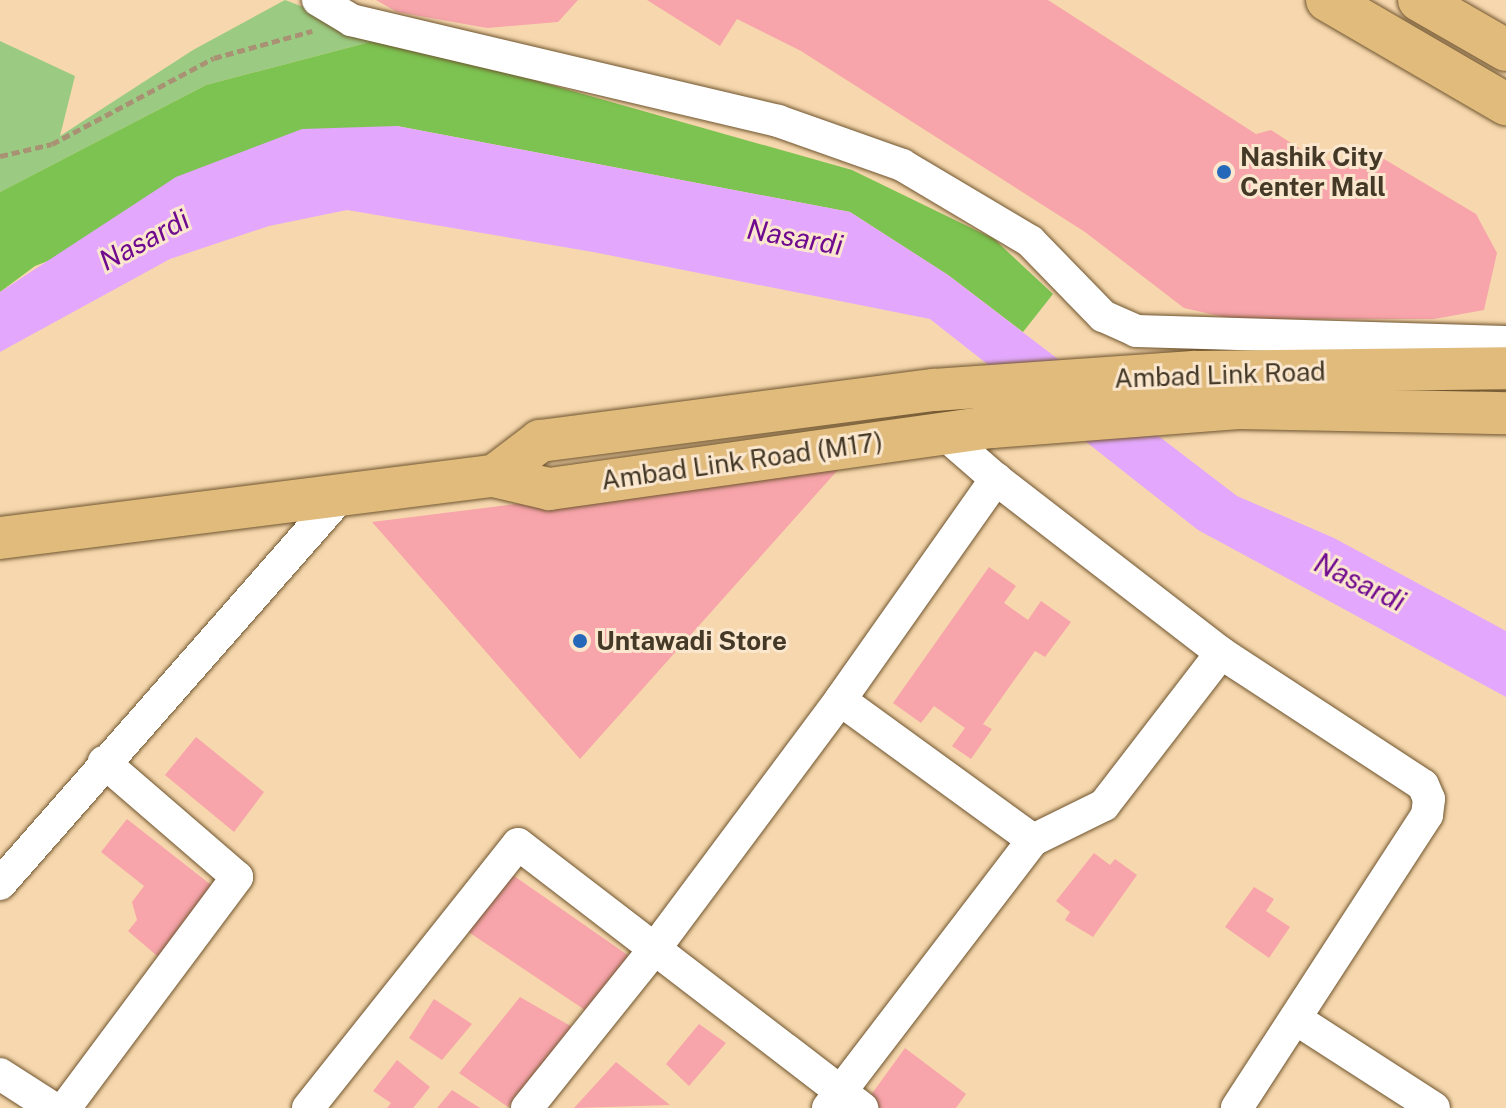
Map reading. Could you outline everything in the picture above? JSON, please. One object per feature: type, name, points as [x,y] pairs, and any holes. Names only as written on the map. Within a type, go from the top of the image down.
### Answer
[{"type":"main road","points":[[1327,0],[1506,104]]},
{"type":"main road","points":[[1419,0],[1506,50]]},
{"type":"main road","name":"Ambad Link Road","points":[[934,390],[1498,355]]},
{"type":"main road","name":"Ambad Link Road (M17)","points":[[494,476],[540,441],[934,390]]},
{"type":"main road","name":"Ambad Link Road","points":[[992,427],[1238,408],[1506,413]]},
{"type":"main road","name":"Ambad Link Road (M17)","points":[[0,538],[494,476],[549,489],[992,427]]},
{"type":"street","points":[[318,0],[351,20],[778,121],[902,165],[1030,241],[1103,316],[1136,331],[1498,355]]},
{"type":"street","points":[[942,432],[996,479],[1221,653],[1423,785],[1429,799],[1427,815],[1237,1108]]},
{"type":"street","points":[[527,1108],[653,951],[840,700],[996,479]]},
{"type":"street","points":[[0,884],[104,762],[341,496]]},
{"type":"street","points":[[308,1108],[512,846],[526,847],[843,1103],[1033,840],[1104,805],[1221,653]]},
{"type":"street","points":[[840,700],[1033,840]]},
{"type":"street","points":[[65,1108],[237,877],[104,762]]},
{"type":"street","points":[[1296,1019],[1434,1108]]},
{"type":"street","points":[[0,1074],[53,1108]]},
{"type":"path","points":[[0,156],[52,144],[214,58],[351,20]]},
{"type":"green space","points":[[285,0],[385,38],[206,85],[0,192],[0,41],[75,76],[60,136],[193,50]]},
{"type":"green space","points":[[385,38],[852,170],[994,239],[1053,294],[1023,332],[948,275],[850,212],[397,126],[35,266],[0,292],[0,192],[206,85]]},
{"type":"water","name":"Nasardi","points":[[397,126],[850,212],[948,275],[1237,496],[1334,538],[1506,631],[1506,697],[1198,530],[930,319],[593,252],[347,210],[269,226],[170,259],[0,352],[0,292],[176,177],[302,129]]},
{"type":"building","points":[[376,0],[578,0],[558,22],[487,28],[397,12]]},
{"type":"building","points":[[647,0],[1048,0],[1256,134],[1271,130],[1319,161],[1384,159],[1476,214],[1497,253],[1484,310],[1434,319],[1233,319],[1184,308],[1085,232],[801,51],[737,19],[720,46]]},
{"type":"building","name":"Untawadi Store","points":[[844,463],[580,759],[372,522]]},
{"type":"building","points":[[989,567],[1016,586],[1004,603],[1028,620],[1041,601],[1071,622],[1045,657],[1035,651],[983,724],[992,729],[971,759],[952,746],[965,728],[934,706],[921,723],[893,703]]},
{"type":"building","points":[[196,737],[264,792],[234,832],[165,775]]},
{"type":"building","points":[[127,819],[215,888],[163,961],[128,931],[137,920],[132,902],[144,886],[101,852]]},
{"type":"building","points":[[1094,853],[1110,865],[1115,859],[1137,875],[1093,937],[1065,920],[1070,912],[1056,901]]},
{"type":"building","points":[[504,869],[629,956],[591,1014],[461,927]]},
{"type":"building","points":[[1254,887],[1274,899],[1266,911],[1290,927],[1269,958],[1225,927]]},
{"type":"building","points":[[520,997],[574,1028],[508,1107],[459,1073]]},
{"type":"building","points":[[434,999],[472,1024],[442,1060],[409,1038]]},
{"type":"building","points":[[699,1024],[726,1043],[689,1086],[666,1064]]},
{"type":"building","points":[[905,1048],[966,1094],[956,1108],[880,1108],[868,1099]]},
{"type":"building","points":[[397,1060],[430,1087],[413,1108],[387,1108],[391,1103],[373,1091]]},
{"type":"building","points":[[616,1062],[670,1105],[574,1108]]},
{"type":"building","points":[[452,1090],[480,1108],[437,1108]]},
{"type":"place","name":"Nashik City Center Mall","points":[[1224,172]]},
{"type":"place","name":"Untawadi Store","points":[[580,641]]}]
